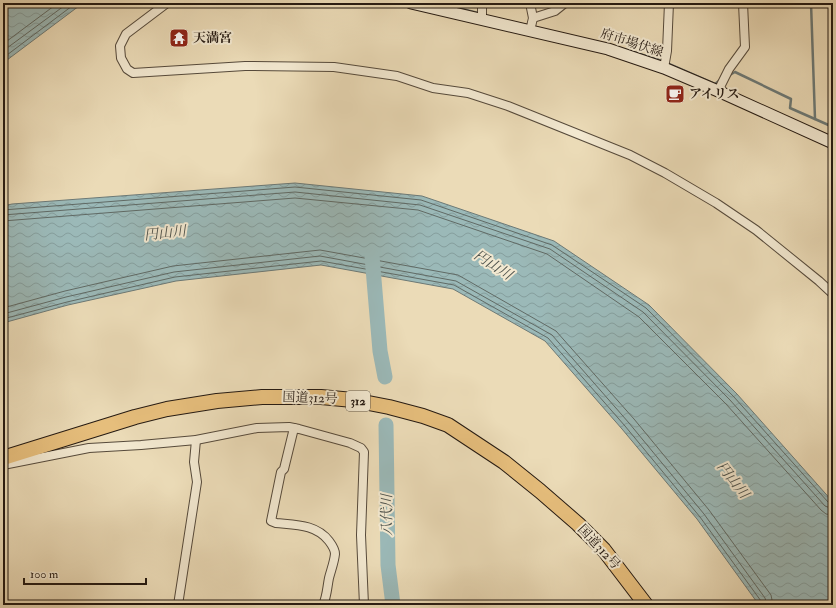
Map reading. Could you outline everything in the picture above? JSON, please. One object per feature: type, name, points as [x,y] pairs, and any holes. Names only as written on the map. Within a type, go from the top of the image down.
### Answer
[{"type":"highway","name":"国道312号","points":[[3,458],[134,417],[167,409],[217,401],[262,397],[321,397],[353,400],[389,407],[423,416],[448,425],[504,462],[578,524],[604,550],[646,605]]},
{"type":"main road","name":"府市場伏線","points":[[411,3],[608,49],[664,68],[833,143]]},
{"type":"street","points":[[167,3],[126,34],[120,46],[121,58],[127,69],[133,73],[245,66],[334,66],[397,76],[433,88],[468,93],[508,106],[630,155],[665,173],[716,203],[756,230],[833,294]]},
{"type":"street","points":[[482,3],[482,20]]},
{"type":"street","points":[[530,3],[533,18],[530,31]]},
{"type":"street","points":[[533,18],[555,11],[564,3]]},
{"type":"street","points":[[664,68],[667,51],[669,3]]},
{"type":"street","points":[[718,91],[729,69],[744,47],[743,3]]},
{"type":"street","points":[[3,466],[89,448],[196,440],[257,428],[294,428],[350,443],[361,448],[364,452],[361,535],[364,605]]},
{"type":"street","points":[[294,428],[284,469],[281,472],[271,521],[316,529],[322,532],[333,546],[335,554],[323,605]]},
{"type":"street","points":[[178,605],[197,482],[194,462],[196,440]]},
{"type":"water","points":[[3,3],[83,3],[3,63]]},
{"type":"water","name":"円山川","points":[[295,183],[422,196],[554,241],[649,305],[737,394],[833,502],[833,605],[759,605],[697,519],[622,429],[545,341],[453,289],[321,265],[176,281],[68,305],[3,323],[3,206],[12,204]]},
{"type":"waterway","points":[[438,3],[478,13]]},
{"type":"waterway","points":[[811,3],[815,119]]},
{"type":"waterway","points":[[627,50],[662,61],[715,84],[720,80]]},
{"type":"waterway","points":[[728,76],[735,72],[791,99],[790,108],[833,127]]},
{"type":"waterway","name":"八代川","points":[[372,256],[380,351],[385,377]]},
{"type":"waterway","name":"八代川","points":[[386,425],[388,565],[393,605]]},
{"type":"place","name":"天満宮","points":[[179,38]]},
{"type":"place","name":"アイリス","points":[[675,94]]}]
